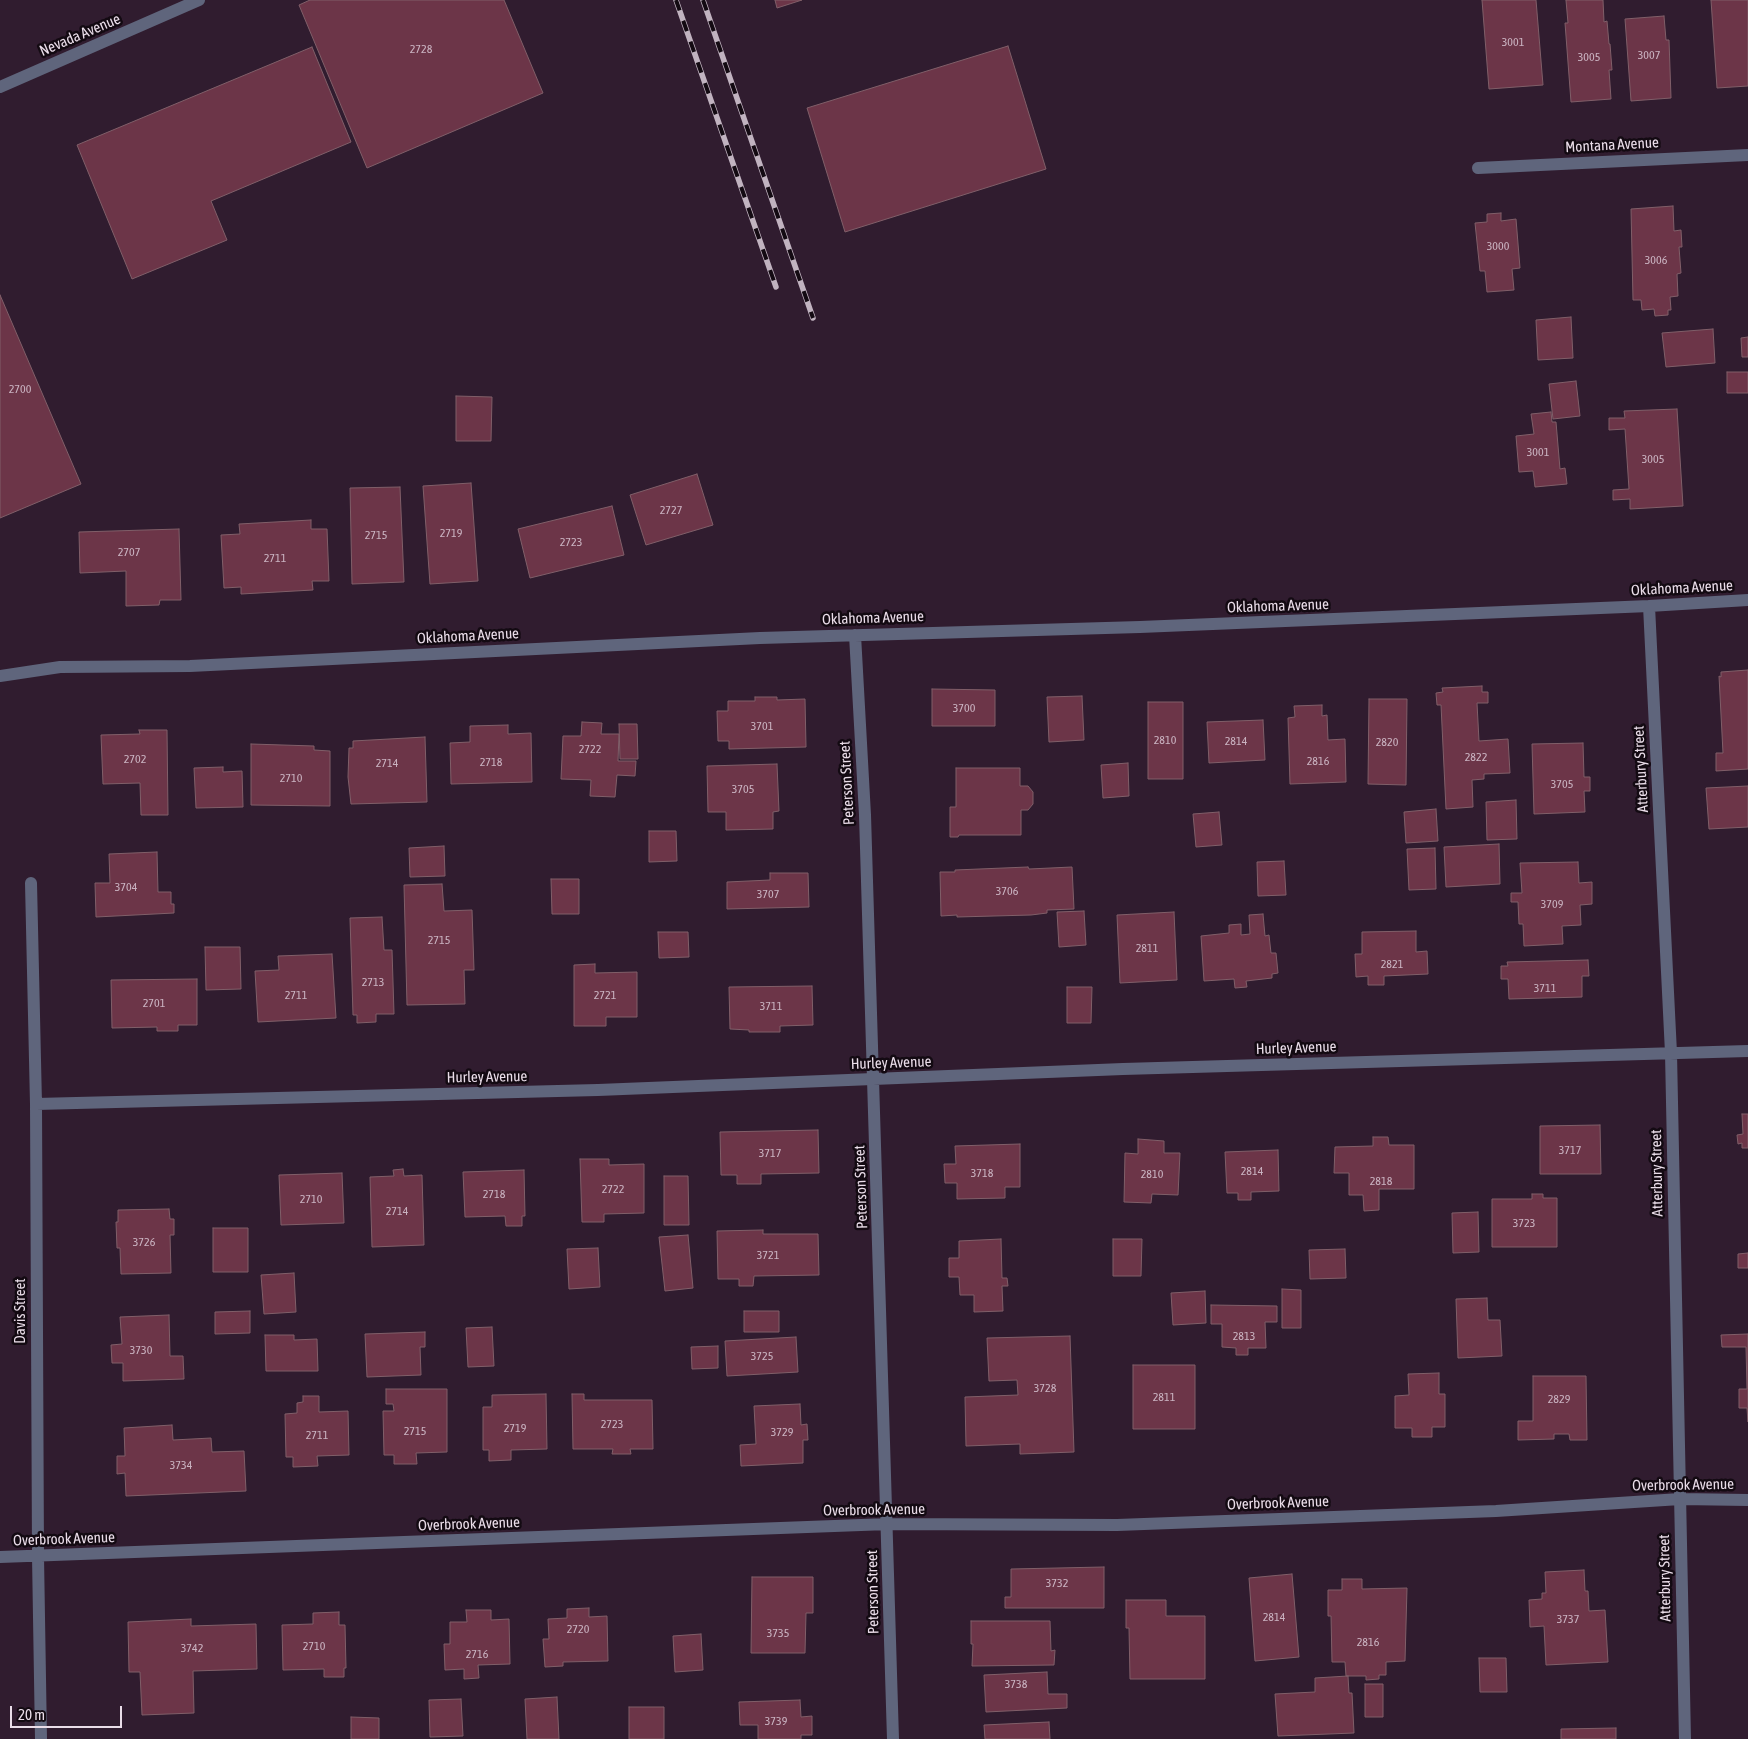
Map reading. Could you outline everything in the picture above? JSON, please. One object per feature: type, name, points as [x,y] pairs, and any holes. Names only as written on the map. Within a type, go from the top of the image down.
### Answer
[{"type":"street","name":"Nevada Avenue","points":[[0,87],[199,0]]},
{"type":"street","name":"Montana Avenue","points":[[1478,168],[1748,155]]},
{"type":"street","name":"Oklahoma Avenue","points":[[0,676],[60,667],[190,666],[760,638],[1140,628],[1748,600]]},
{"type":"street","name":"Atterbury Street","points":[[1649,606],[1671,1053],[1685,1739]]},
{"type":"street","name":"Peterson Street","points":[[855,635],[865,816],[888,1524],[893,1739]]},
{"type":"street","name":"Davis Street","points":[[31,883],[36,1104],[38,1556],[41,1739]]},
{"type":"street","name":"Hurley Avenue","points":[[36,1104],[598,1090],[1123,1069],[1748,1050]]},
{"type":"street","name":"Overbrook Avenue","points":[[0,1557],[888,1524],[1117,1525],[1496,1510],[1680,1499],[1748,1500]]},
{"type":"building","points":[[310,0],[504,0],[543,93],[367,168],[299,5]]},
{"type":"building","points":[[775,0],[802,0],[777,8]]},
{"type":"building","points":[[1482,0],[1536,0],[1543,85],[1489,89]]},
{"type":"building","points":[[1566,0],[1603,0],[1604,22],[1607,21],[1610,44],[1612,70],[1609,70],[1611,99],[1571,102],[1565,23],[1568,23]]},
{"type":"building","points":[[1711,0],[1748,0],[1748,86],[1717,88]]},
{"type":"building","points":[[1664,16],[1666,40],[1669,40],[1671,98],[1631,101],[1625,19]]},
{"type":"building","points":[[1008,46],[1046,169],[845,232],[807,108]]},
{"type":"building","points":[[312,47],[351,142],[211,201],[227,240],[132,279],[77,145]]},
{"type":"building","points":[[1673,206],[1674,231],[1681,230],[1682,247],[1679,247],[1681,273],[1677,274],[1678,296],[1670,297],[1671,310],[1668,310],[1668,315],[1655,316],[1654,309],[1642,310],[1641,300],[1633,300],[1631,209]]},
{"type":"building","points":[[1501,213],[1501,221],[1516,219],[1520,268],[1512,269],[1514,290],[1487,292],[1485,271],[1480,271],[1475,223],[1487,222],[1487,214]]},
{"type":"building","points":[[0,295],[81,484],[0,518]]},
{"type":"building","points":[[1571,317],[1573,358],[1538,360],[1536,320]]},
{"type":"building","points":[[1713,329],[1715,363],[1666,367],[1662,333]]},
{"type":"building","points":[[1748,337],[1748,357],[1742,357],[1741,338]]},
{"type":"building","points":[[1727,372],[1748,372],[1748,393],[1727,393]]},
{"type":"building","points":[[1576,381],[1580,416],[1553,419],[1549,384]]},
{"type":"building","points":[[456,396],[492,397],[491,441],[456,441]]},
{"type":"building","points":[[1677,409],[1683,506],[1630,509],[1630,499],[1613,500],[1613,490],[1629,489],[1625,429],[1609,430],[1609,418],[1625,418],[1624,411]]},
{"type":"building","points":[[1551,412],[1552,422],[1556,422],[1560,469],[1565,468],[1567,484],[1535,487],[1533,471],[1519,472],[1516,436],[1534,434],[1531,414]]},
{"type":"building","points":[[697,474],[713,525],[646,545],[630,495]]},
{"type":"building","points":[[471,483],[478,581],[430,584],[423,486]]},
{"type":"building","points":[[400,487],[404,582],[352,584],[350,488]]},
{"type":"building","points":[[612,506],[624,555],[530,578],[518,529]]},
{"type":"building","points":[[311,520],[311,529],[327,529],[329,581],[312,581],[313,590],[241,594],[241,587],[224,588],[221,535],[240,534],[239,524]]},
{"type":"building","points":[[179,529],[181,600],[160,600],[159,605],[126,606],[126,571],[80,573],[79,532]]},
{"type":"building","points":[[1748,670],[1748,769],[1716,771],[1716,753],[1723,753],[1719,676],[1721,677],[1721,672]]},
{"type":"building","points":[[1482,686],[1482,692],[1488,692],[1488,703],[1477,703],[1479,741],[1508,739],[1510,773],[1484,774],[1484,779],[1472,780],[1473,807],[1446,809],[1441,705],[1437,705],[1436,693],[1443,692],[1442,688]]},
{"type":"building","points":[[932,689],[995,690],[995,726],[932,726]]},
{"type":"building","points":[[1082,696],[1084,740],[1049,742],[1047,697]]},
{"type":"building","points":[[755,697],[777,697],[777,700],[805,699],[806,747],[729,749],[729,741],[718,741],[717,711],[728,711],[728,701],[755,701]]},
{"type":"building","points":[[1369,699],[1407,699],[1406,785],[1368,784]]},
{"type":"building","points":[[1148,702],[1183,702],[1183,779],[1148,779]]},
{"type":"building","points":[[1322,705],[1322,716],[1327,715],[1328,740],[1345,739],[1346,782],[1290,784],[1288,718],[1295,717],[1294,706]]},
{"type":"building","points":[[1263,720],[1265,760],[1209,763],[1207,722]]},
{"type":"building","points":[[582,722],[602,723],[601,734],[619,734],[618,761],[636,761],[635,776],[617,775],[615,797],[590,796],[591,780],[561,779],[563,736],[581,736]]},
{"type":"building","points":[[619,724],[637,724],[638,759],[620,759]]},
{"type":"building","points":[[508,725],[508,734],[531,733],[532,782],[451,784],[450,743],[470,742],[470,726]]},
{"type":"building","points":[[139,730],[167,730],[168,815],[141,815],[140,783],[103,784],[101,735],[140,734]]},
{"type":"building","points":[[425,737],[427,802],[351,804],[348,777],[349,748],[353,748],[353,741]]},
{"type":"building","points":[[1583,743],[1584,777],[1590,777],[1590,791],[1584,791],[1585,812],[1534,814],[1532,744]]},
{"type":"building","points":[[251,744],[314,746],[314,750],[330,751],[330,806],[251,805]]},
{"type":"building","points":[[1128,763],[1129,796],[1103,798],[1101,765]]},
{"type":"building","points":[[777,764],[779,811],[773,812],[773,829],[726,830],[726,812],[708,812],[707,766]]},
{"type":"building","points":[[223,767],[223,772],[242,771],[243,807],[196,808],[194,768]]},
{"type":"building","points":[[956,768],[1020,768],[1020,786],[1028,786],[1033,792],[1033,804],[1028,810],[1021,810],[1021,835],[959,835],[958,837],[950,837],[950,807],[956,807]]},
{"type":"building","points":[[1748,786],[1748,827],[1709,829],[1706,788]]},
{"type":"building","points":[[1516,800],[1517,839],[1487,840],[1486,802]]},
{"type":"building","points":[[1436,809],[1438,841],[1406,843],[1404,812]]},
{"type":"building","points":[[1219,812],[1222,845],[1196,847],[1193,814]]},
{"type":"building","points":[[649,831],[676,831],[677,861],[649,862]]},
{"type":"building","points":[[1499,844],[1500,884],[1446,887],[1444,847]]},
{"type":"building","points":[[444,846],[445,876],[410,877],[409,848]]},
{"type":"building","points":[[1435,848],[1436,889],[1409,890],[1407,849]]},
{"type":"building","points":[[157,852],[158,892],[171,892],[171,904],[174,904],[174,913],[96,917],[95,883],[110,883],[109,854]]},
{"type":"building","points":[[1284,861],[1286,895],[1258,896],[1257,862]]},
{"type":"building","points":[[1578,862],[1579,883],[1592,882],[1592,904],[1580,905],[1581,925],[1562,926],[1563,944],[1524,946],[1523,924],[1519,924],[1518,902],[1511,902],[1511,893],[1522,893],[1520,863]]},
{"type":"building","points":[[1028,867],[1029,869],[1072,867],[1074,909],[1047,910],[1047,913],[1031,915],[941,916],[940,872]]},
{"type":"building","points":[[770,873],[808,873],[809,907],[727,909],[727,882],[770,880]]},
{"type":"building","points":[[551,879],[579,879],[579,914],[552,914]]},
{"type":"building","points":[[442,884],[444,911],[472,910],[474,970],[464,970],[465,1004],[407,1005],[404,885]]},
{"type":"building","points":[[1084,911],[1086,945],[1059,947],[1057,912]]},
{"type":"building","points":[[1174,912],[1177,980],[1120,983],[1117,915]]},
{"type":"building","points":[[1263,914],[1265,936],[1269,935],[1271,953],[1276,953],[1278,973],[1272,974],[1272,978],[1246,981],[1247,987],[1235,988],[1234,979],[1204,981],[1201,936],[1229,933],[1229,925],[1241,924],[1241,935],[1250,934],[1249,915]]},
{"type":"building","points":[[382,917],[384,950],[392,950],[394,1014],[376,1014],[376,1022],[357,1023],[357,1015],[353,1015],[350,918]]},
{"type":"building","points":[[1416,931],[1416,952],[1427,951],[1428,974],[1384,976],[1384,985],[1368,985],[1368,976],[1356,977],[1355,954],[1362,954],[1362,932]]},
{"type":"building","points":[[658,932],[688,932],[689,957],[659,958]]},
{"type":"building","points":[[205,947],[240,947],[241,989],[206,990]]},
{"type":"building","points":[[332,954],[336,1018],[258,1022],[255,971],[279,970],[278,956]]},
{"type":"building","points":[[1588,960],[1589,976],[1582,976],[1582,997],[1509,999],[1508,979],[1501,979],[1501,966],[1508,966],[1507,962]]},
{"type":"building","points":[[595,964],[595,973],[637,972],[637,1017],[606,1017],[606,1026],[574,1026],[574,965]]},
{"type":"building","points":[[197,979],[197,1025],[178,1025],[178,1031],[157,1031],[157,1027],[112,1028],[111,980]]},
{"type":"building","points":[[812,986],[813,1025],[780,1026],[780,1032],[749,1032],[749,1030],[730,1029],[729,987]]},
{"type":"building","points":[[1067,987],[1092,987],[1091,1023],[1067,1023]]},
{"type":"building","points":[[1742,1114],[1748,1114],[1748,1148],[1742,1148],[1742,1143],[1738,1144],[1737,1135],[1743,1134]]},
{"type":"building","points":[[1600,1125],[1601,1174],[1540,1174],[1540,1126]]},
{"type":"building","points":[[818,1130],[819,1173],[761,1174],[761,1184],[737,1184],[737,1175],[721,1175],[720,1132]]},
{"type":"building","points":[[1373,1137],[1388,1137],[1389,1145],[1414,1145],[1414,1189],[1379,1189],[1379,1210],[1364,1211],[1363,1195],[1349,1195],[1349,1173],[1334,1173],[1335,1147],[1373,1146]]},
{"type":"building","points":[[1138,1139],[1164,1141],[1164,1153],[1180,1153],[1178,1195],[1152,1194],[1151,1203],[1124,1202],[1125,1153],[1138,1154]]},
{"type":"building","points":[[1020,1144],[1020,1187],[1005,1187],[1005,1198],[957,1199],[957,1183],[945,1183],[944,1164],[956,1164],[955,1146]]},
{"type":"building","points":[[1278,1150],[1279,1191],[1251,1192],[1251,1200],[1238,1200],[1238,1193],[1227,1193],[1225,1152]]},
{"type":"building","points":[[580,1159],[609,1159],[609,1165],[644,1164],[644,1213],[604,1214],[604,1222],[582,1222]]},
{"type":"building","points":[[403,1169],[404,1176],[422,1175],[424,1245],[372,1247],[370,1177],[394,1176],[393,1170]]},
{"type":"building","points":[[524,1170],[525,1216],[522,1216],[522,1226],[506,1226],[505,1216],[465,1217],[463,1172]]},
{"type":"building","points":[[342,1173],[344,1223],[281,1225],[279,1175]]},
{"type":"building","points":[[664,1176],[688,1176],[689,1225],[664,1225]]},
{"type":"building","points":[[1532,1194],[1543,1194],[1543,1198],[1557,1198],[1557,1247],[1492,1247],[1492,1199],[1532,1199]]},
{"type":"building","points":[[169,1209],[170,1219],[174,1219],[174,1235],[170,1235],[171,1273],[121,1274],[120,1248],[117,1248],[116,1222],[118,1222],[118,1210]]},
{"type":"building","points":[[1478,1212],[1479,1252],[1453,1253],[1452,1213]]},
{"type":"building","points":[[213,1228],[248,1228],[248,1272],[213,1272]]},
{"type":"building","points":[[763,1230],[763,1234],[818,1234],[819,1275],[754,1276],[753,1286],[739,1286],[739,1279],[718,1279],[717,1231]]},
{"type":"building","points":[[688,1235],[693,1288],[665,1291],[659,1237]]},
{"type":"building","points":[[1001,1239],[1002,1278],[1007,1278],[1008,1286],[1002,1286],[1003,1311],[974,1312],[974,1295],[960,1295],[959,1277],[949,1277],[949,1258],[959,1258],[959,1241]]},
{"type":"building","points":[[1113,1239],[1142,1239],[1141,1276],[1113,1276]]},
{"type":"building","points":[[598,1248],[600,1287],[569,1289],[567,1249]]},
{"type":"building","points":[[1345,1249],[1346,1278],[1310,1279],[1309,1250]]},
{"type":"building","points":[[1748,1253],[1748,1268],[1738,1268],[1738,1254]]},
{"type":"building","points":[[294,1273],[296,1312],[264,1314],[261,1275]]},
{"type":"building","points":[[1282,1289],[1301,1290],[1301,1328],[1282,1328]]},
{"type":"building","points":[[1205,1291],[1206,1323],[1173,1325],[1171,1293]]},
{"type":"building","points":[[1487,1298],[1488,1320],[1500,1320],[1502,1356],[1458,1358],[1456,1299]]},
{"type":"building","points":[[1211,1305],[1277,1306],[1277,1322],[1265,1322],[1266,1348],[1248,1348],[1248,1355],[1236,1355],[1236,1348],[1222,1347],[1222,1324],[1211,1324]]},
{"type":"building","points":[[250,1311],[250,1333],[215,1334],[215,1312]]},
{"type":"building","points":[[744,1311],[779,1311],[779,1332],[744,1332]]},
{"type":"building","points":[[169,1315],[170,1356],[183,1356],[184,1379],[123,1381],[123,1363],[112,1363],[111,1345],[122,1344],[120,1317]]},
{"type":"building","points":[[492,1327],[494,1366],[468,1367],[466,1328]]},
{"type":"building","points":[[425,1332],[425,1347],[420,1347],[421,1375],[367,1377],[365,1334]]},
{"type":"building","points":[[1748,1334],[1748,1422],[1747,1408],[1739,1408],[1739,1389],[1747,1389],[1746,1347],[1722,1347],[1721,1335]]},
{"type":"building","points":[[265,1335],[294,1335],[294,1340],[317,1339],[318,1371],[266,1371]]},
{"type":"building","points":[[1070,1336],[1074,1452],[1020,1454],[1020,1444],[966,1446],[965,1397],[1018,1395],[1017,1380],[989,1381],[987,1338]]},
{"type":"building","points":[[796,1337],[798,1372],[727,1376],[725,1341]]},
{"type":"building","points":[[718,1346],[718,1368],[692,1369],[691,1347]]},
{"type":"building","points":[[1133,1365],[1195,1365],[1195,1429],[1133,1429]]},
{"type":"building","points":[[1439,1373],[1439,1394],[1445,1394],[1445,1427],[1432,1427],[1432,1437],[1412,1437],[1412,1428],[1395,1428],[1395,1396],[1409,1395],[1408,1374]]},
{"type":"building","points":[[1533,1376],[1586,1376],[1587,1440],[1570,1440],[1569,1434],[1554,1434],[1554,1439],[1518,1440],[1518,1421],[1533,1421]]},
{"type":"building","points":[[386,1389],[447,1389],[447,1452],[416,1453],[417,1464],[394,1464],[394,1455],[384,1455],[383,1411],[394,1411],[393,1404],[386,1404]]},
{"type":"building","points":[[546,1394],[547,1449],[511,1450],[511,1460],[489,1461],[489,1450],[483,1450],[483,1407],[492,1407],[492,1395]]},
{"type":"building","points":[[572,1394],[584,1394],[584,1400],[652,1400],[653,1449],[630,1449],[631,1454],[612,1454],[613,1449],[573,1449]]},
{"type":"building","points":[[303,1396],[319,1396],[319,1412],[348,1411],[349,1455],[317,1456],[318,1466],[293,1467],[293,1457],[286,1457],[285,1414],[297,1413],[297,1403],[303,1402]]},
{"type":"building","points":[[800,1404],[801,1425],[807,1424],[808,1440],[803,1440],[803,1463],[741,1466],[740,1445],[756,1444],[754,1406]]},
{"type":"building","points":[[172,1425],[173,1440],[211,1438],[212,1452],[244,1451],[246,1491],[126,1496],[125,1473],[117,1474],[117,1456],[125,1456],[124,1428]]},
{"type":"building","points":[[1104,1567],[1104,1608],[1005,1608],[1005,1597],[1011,1597],[1011,1569]]},
{"type":"building","points":[[1584,1570],[1585,1591],[1588,1591],[1589,1611],[1605,1610],[1608,1662],[1546,1665],[1544,1626],[1530,1627],[1529,1600],[1542,1599],[1542,1593],[1546,1593],[1545,1572]]},
{"type":"building","points":[[1292,1574],[1299,1657],[1255,1661],[1249,1578]]},
{"type":"building","points":[[752,1577],[813,1577],[813,1613],[806,1613],[805,1653],[751,1653]]},
{"type":"building","points":[[1342,1579],[1362,1579],[1362,1589],[1407,1588],[1405,1661],[1386,1662],[1386,1675],[1379,1675],[1379,1679],[1366,1680],[1366,1676],[1346,1676],[1345,1662],[1332,1662],[1331,1616],[1328,1616],[1328,1590],[1342,1590]]},
{"type":"building","points":[[1126,1600],[1166,1600],[1166,1616],[1205,1616],[1205,1679],[1130,1679],[1129,1628],[1126,1628]]},
{"type":"building","points":[[589,1608],[589,1617],[607,1616],[608,1661],[563,1662],[563,1666],[545,1667],[543,1639],[549,1639],[548,1619],[567,1618],[567,1609]]},
{"type":"building","points":[[466,1610],[491,1610],[491,1620],[509,1619],[510,1664],[478,1665],[479,1678],[464,1679],[464,1669],[445,1670],[444,1644],[450,1644],[450,1622],[467,1622]]},
{"type":"building","points":[[339,1612],[339,1625],[345,1625],[346,1668],[344,1668],[344,1677],[324,1677],[324,1669],[283,1670],[282,1625],[313,1624],[313,1613]]},
{"type":"building","points":[[191,1619],[191,1626],[256,1624],[257,1669],[193,1671],[194,1713],[142,1715],[140,1672],[129,1672],[128,1622]]},
{"type":"building","points":[[971,1621],[1050,1621],[1051,1651],[1055,1650],[1054,1665],[972,1666]]},
{"type":"building","points":[[701,1634],[703,1670],[675,1672],[673,1636]]},
{"type":"building","points":[[1479,1658],[1506,1658],[1507,1692],[1480,1692]]},
{"type":"building","points":[[1047,1672],[1048,1694],[1067,1694],[1067,1708],[986,1712],[984,1675]]},
{"type":"building","points":[[1348,1676],[1349,1693],[1352,1693],[1354,1733],[1278,1736],[1275,1694],[1315,1692],[1315,1678]]},
{"type":"building","points":[[1365,1684],[1383,1684],[1383,1717],[1365,1717]]},
{"type":"building","points":[[557,1697],[559,1739],[527,1739],[525,1699]]},
{"type":"building","points":[[461,1699],[463,1736],[430,1737],[429,1700]]},
{"type":"building","points":[[800,1700],[801,1717],[812,1716],[812,1735],[801,1735],[801,1739],[758,1739],[758,1725],[740,1725],[739,1702]]},
{"type":"building","points":[[629,1707],[664,1707],[664,1739],[629,1739]]},
{"type":"building","points":[[351,1717],[379,1718],[379,1739],[351,1739]]},
{"type":"building","points":[[1049,1722],[1050,1739],[985,1739],[984,1725]]},
{"type":"building","points":[[1616,1728],[1616,1739],[1561,1739],[1561,1729]]},
{"type":"railway","points":[[676,0],[776,287]]},
{"type":"railway","points":[[703,0],[813,318]]}]
